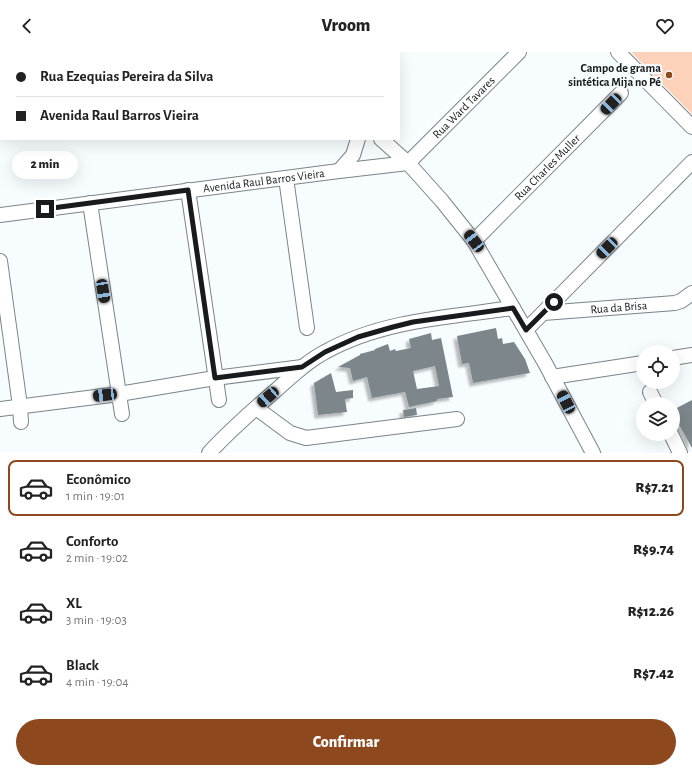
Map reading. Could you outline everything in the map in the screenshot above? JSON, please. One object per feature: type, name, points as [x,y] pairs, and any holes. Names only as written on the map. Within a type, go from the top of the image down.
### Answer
[{"type":"street","name":"Rua Ward Tavares","points":[[408,163],[519,52]]},
{"type":"street","points":[[618,52],[692,127]]},
{"type":"street","name":"Rua Charles Muller","points":[[474,241],[621,93]]},
{"type":"street","points":[[339,171],[353,155],[358,140]]},
{"type":"street","points":[[382,140],[408,163],[442,201],[474,241],[526,330],[593,453]]},
{"type":"street","points":[[526,330],[692,162]]},
{"type":"street","name":"Avenida Raul Barros Vieira","points":[[0,215],[408,163]]},
{"type":"street","points":[[286,178],[307,328]]},
{"type":"street","points":[[188,190],[219,400]]},
{"type":"street","points":[[90,203],[122,414]]},
{"type":"street","points":[[0,261],[21,422]]},
{"type":"street","name":"Rua da Brisa","points":[[543,313],[674,303],[681,301],[692,293]]},
{"type":"street","points":[[214,451],[256,408],[302,367],[325,352],[358,337],[413,322],[513,308]]},
{"type":"street","points":[[680,357],[692,355]]},
{"type":"street","points":[[552,377],[636,364]]},
{"type":"street","points":[[0,409],[119,394],[215,378],[302,367]]},
{"type":"street","points":[[256,408],[290,433],[306,438],[457,419]]},
{"type":"street","points":[[674,441],[680,453]]},
{"type":"shaded area","points":[[631,52],[692,52],[692,114]]},
{"type":"building","points":[[496,328],[498,339],[502,338],[503,344],[514,342],[525,359],[530,373],[473,383],[469,363],[462,364],[457,336]]},
{"type":"building","points":[[431,333],[432,340],[441,338],[453,397],[437,399],[437,401],[409,407],[405,392],[372,398],[367,377],[353,381],[350,368],[338,367],[360,354],[375,350],[388,344],[390,351],[395,349],[396,351],[411,348],[409,339]],"holes":[[[435,366],[439,386],[417,389],[413,371]]]},
{"type":"building","points":[[331,373],[336,392],[353,390],[353,398],[345,399],[347,412],[318,415],[314,383]]},
{"type":"building","points":[[692,400],[692,448],[680,427],[680,406]]},
{"type":"building","points":[[416,408],[417,415],[404,417],[403,410]]},
{"type":"place","name":"Campo de grama sintética Mija no Pé","points":[[669,75]]},
{"type":"route","points":[[45,209],[188,190],[215,378],[302,367],[325,352],[358,337],[413,322],[513,308],[526,330],[554,302]]}]
